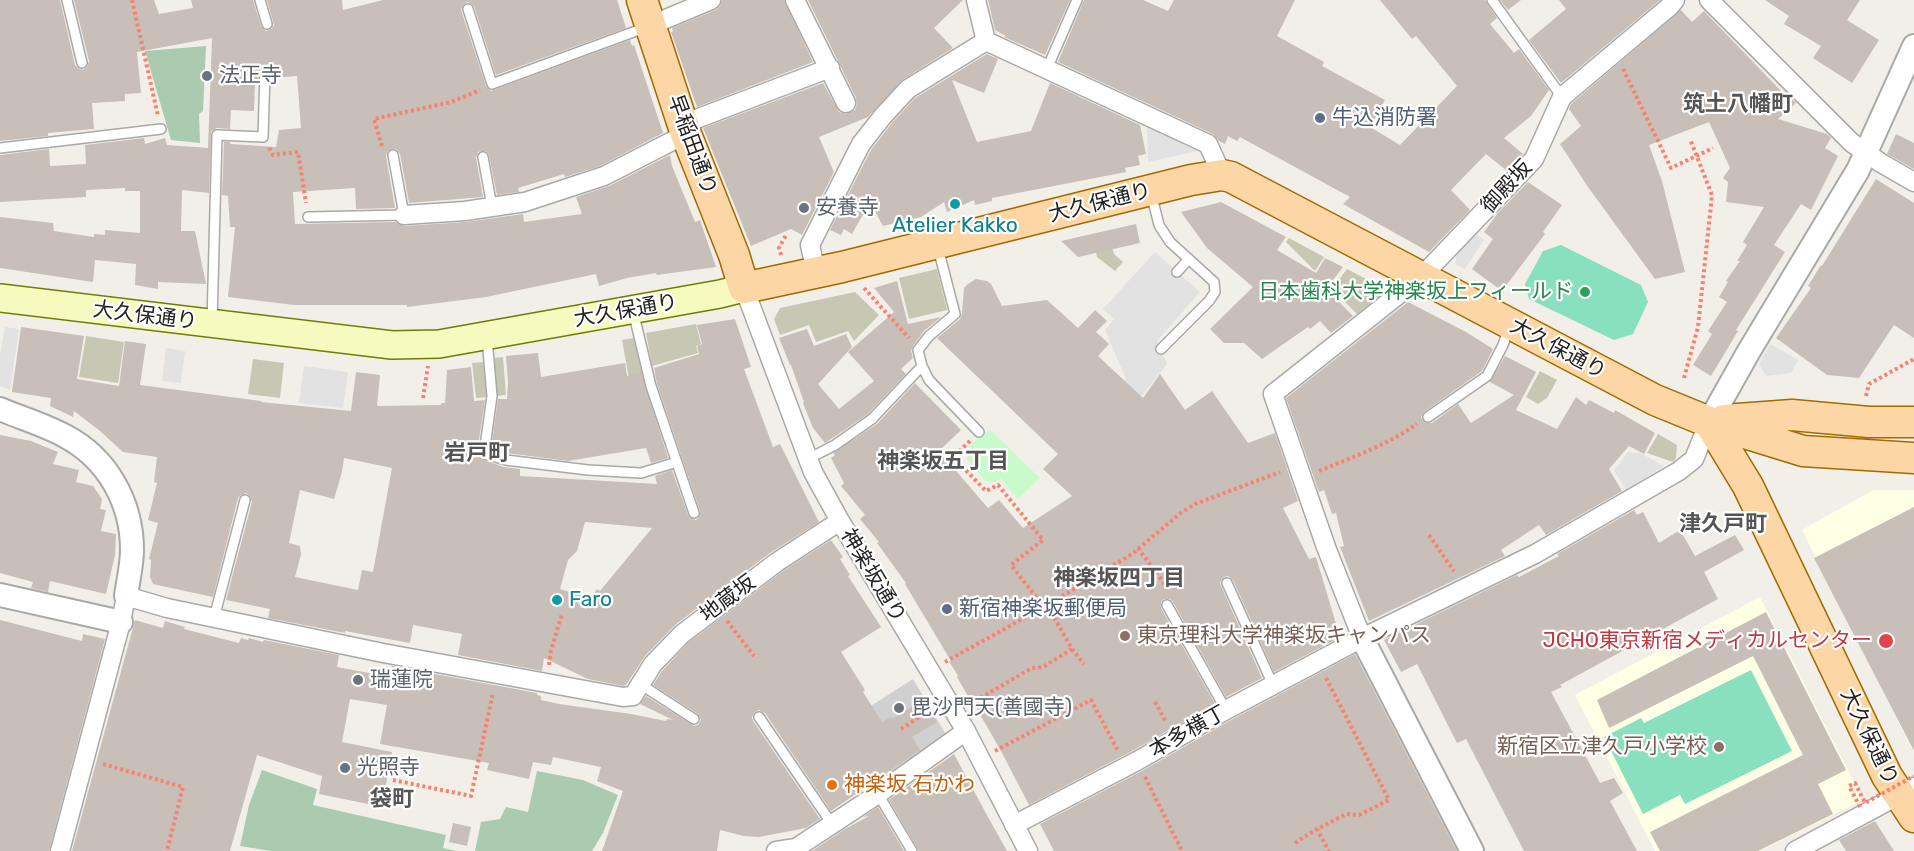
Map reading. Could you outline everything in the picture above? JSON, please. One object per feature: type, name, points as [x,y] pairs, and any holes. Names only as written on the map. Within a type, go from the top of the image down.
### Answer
[{"type":"main road","name":"早稲田通り","points":[[645,13],[744,288]]},
{"type":"main road","name":"大久保通り","points":[[0,298],[392,345],[440,344],[720,294],[829,270],[1191,180],[1232,177],[1655,400],[1709,422],[1748,486],[1887,776],[1910,794]]},
{"type":"main road","points":[[1709,422],[1792,415],[1869,422],[1914,422]]},
{"type":"main road","points":[[1709,422],[1803,451],[1914,458]]},
{"type":"street","points":[[645,13],[711,0]]},
{"type":"street","points":[[795,0],[846,103]]},
{"type":"street","points":[[976,0],[986,41],[1046,71],[1208,144],[1222,176]]},
{"type":"street","points":[[1562,96],[1675,0]]},
{"type":"street","points":[[1709,0],[1852,143],[1914,182]]},
{"type":"street","points":[[829,270],[810,244],[861,144],[908,89],[986,41]]},
{"type":"street","points":[[1709,422],[1852,179],[1914,46]]},
{"type":"street","points":[[404,215],[465,211],[525,202],[604,176],[685,129],[830,68]]},
{"type":"street","name":"御殿坂","points":[[1298,472],[1273,394],[1422,276],[1458,239],[1534,159],[1562,96]]},
{"type":"street","name":"神楽坂通り","points":[[744,288],[813,472],[966,731],[1028,851]]},
{"type":"street","points":[[0,409],[63,435],[82,446],[95,458],[114,483],[126,509],[131,537],[132,553],[121,622],[60,851]]},
{"type":"street","name":"本多横丁","points":[[1014,825],[1132,764],[1226,710],[1362,638],[1534,554],[1679,471],[1694,459],[1709,422]]},
{"type":"street","points":[[1298,472],[1362,638],[1472,851]]},
{"type":"street","name":"地蔵坂","points":[[636,690],[653,664],[682,634],[777,562],[840,521]]},
{"type":"street","points":[[0,595],[121,622]]},
{"type":"street","points":[[126,596],[214,618],[547,684],[623,697],[636,690]]},
{"type":"street","points":[[776,851],[796,848],[878,794],[966,731]]},
{"type":"street","points":[[1795,851],[1910,794]]},
{"type":"lane","points":[[67,0],[82,63]]},
{"type":"lane","points":[[260,0],[267,24]]},
{"type":"lane","points":[[1046,71],[1077,0]]},
{"type":"lane","points":[[1492,0],[1562,96]]},
{"type":"lane","points":[[468,9],[492,84],[645,13]]},
{"type":"lane","points":[[212,324],[217,135],[263,137],[265,73]]},
{"type":"lane","points":[[0,148],[161,129]]},
{"type":"lane","points":[[308,217],[404,215],[393,155]]},
{"type":"lane","points":[[483,157],[492,207]]},
{"type":"lane","points":[[1150,191],[1159,225],[1170,242],[1214,282],[1215,292],[1209,301],[1161,349]]},
{"type":"lane","points":[[936,243],[955,314],[929,336],[918,350],[929,380],[979,432]]},
{"type":"lane","points":[[1177,272],[1189,259]]},
{"type":"lane","points":[[632,309],[651,386],[694,513]]},
{"type":"lane","points":[[1428,417],[1487,376],[1511,323]]},
{"type":"lane","points":[[487,336],[492,396],[484,454],[506,460],[588,470],[641,473],[676,462]]},
{"type":"lane","points":[[808,459],[835,445],[865,424],[922,366]]},
{"type":"lane","points":[[214,618],[245,500]]},
{"type":"lane","points":[[1227,583],[1273,686]]},
{"type":"lane","points":[[1167,604],[1226,710]]},
{"type":"lane","points":[[636,690],[694,719]]},
{"type":"lane","points":[[759,717],[832,824]]},
{"type":"lane","points":[[878,794],[912,851]]},
{"type":"path","points":[[132,0],[161,129]]},
{"type":"path","points":[[1615,52],[1671,168],[1713,148]]},
{"type":"path","points":[[393,155],[381,145],[374,119],[451,102],[492,84]]},
{"type":"path","points":[[263,137],[273,155],[298,152],[308,217]]},
{"type":"path","points":[[1684,378],[1698,327],[1712,195],[1690,139]]},
{"type":"path","points":[[782,258],[779,248],[786,235]]},
{"type":"path","points":[[829,270],[860,283],[898,324],[918,350]]},
{"type":"path","points":[[1866,396],[1869,384],[1914,359]]},
{"type":"path","points":[[423,398],[428,365]]},
{"type":"path","points":[[942,663],[1045,606],[1138,548],[1195,504],[1375,448],[1405,433],[1428,417]]},
{"type":"path","points":[[979,432],[953,457],[986,491],[998,485],[1043,540],[1011,565],[1045,606],[1084,664]]},
{"type":"path","points":[[1429,535],[1465,587]]},
{"type":"path","points":[[1138,548],[1172,598],[1167,604]]},
{"type":"path","points":[[717,608],[754,656]]},
{"type":"path","points":[[547,684],[551,651],[562,614]]},
{"type":"path","points":[[967,706],[1032,668],[1043,667],[1072,649]]},
{"type":"path","points":[[1295,843],[1346,814],[1359,815],[1389,800],[1318,662]]},
{"type":"path","points":[[393,780],[471,796],[497,674]]},
{"type":"path","points":[[992,753],[1091,699],[1182,851]]},
{"type":"path","points":[[901,729],[924,714]]},
{"type":"path","points":[[85,758],[183,787],[167,851]]},
{"type":"path","points":[[1860,807],[1849,786],[1856,783],[1865,803],[1910,794]]},
{"type":"path","points":[[1317,829],[1329,851]]},
{"type":"shaded area","points":[[206,46],[203,111],[199,114],[200,143],[171,140],[145,51]]},
{"type":"shaded area","points":[[1147,126],[1197,151],[1148,162]]},
{"type":"shaded area","points":[[1108,231],[1114,254],[1123,262],[1115,271],[1097,257],[1092,234]]},
{"type":"shaded area","points":[[1475,234],[1484,240],[1465,269],[1455,264],[1457,254]]},
{"type":"shaded area","points":[[1289,238],[1324,257],[1315,271],[1286,242]]},
{"type":"shaded area","points":[[1155,252],[1200,292],[1157,341],[1167,364],[1135,404],[1118,389],[1126,379],[1105,330],[1114,319],[1103,309]]},
{"type":"shaded area","points":[[937,269],[947,310],[909,319],[899,278]]},
{"type":"shaded area","points":[[1347,269],[1387,290],[1357,314],[1332,289]]},
{"type":"shaded area","points":[[855,292],[879,315],[854,341],[848,331],[816,342],[809,325],[780,335],[774,319],[780,308]]},
{"type":"shaded area","points":[[696,324],[701,344],[696,346],[698,353],[652,366],[646,333]]},
{"type":"shaded area","points":[[5,327],[19,329],[10,390],[0,386],[0,355]]},
{"type":"shaded area","points":[[86,336],[124,342],[118,383],[79,377]]},
{"type":"shaded area","points":[[634,338],[645,383],[630,384],[622,340]]},
{"type":"shaded area","points":[[1770,344],[1798,360],[1791,373],[1766,376],[1759,364]]},
{"type":"shaded area","points":[[166,348],[185,351],[181,383],[162,381]]},
{"type":"shaded area","points":[[503,357],[506,395],[496,396],[494,358]]},
{"type":"shaded area","points":[[253,359],[284,363],[280,398],[248,394]]},
{"type":"shaded area","points":[[484,362],[488,397],[476,398],[472,363]]},
{"type":"shaded area","points":[[304,366],[348,372],[343,408],[299,403]]},
{"type":"shaded area","points":[[1540,371],[1557,380],[1547,398],[1538,404],[1526,397]]},
{"type":"shaded area","points":[[1658,434],[1677,445],[1676,458],[1673,462],[1647,453]]},
{"type":"shaded area","points":[[1628,452],[1640,453],[1664,466],[1626,490],[1614,470]]},
{"type":"shaded area","name":"JCHO東京新宿メディカルセンター","points":[[1873,490],[1914,490],[1914,753],[1802,530]]},
{"type":"shaded area","name":"新宿区立津久戸小学校","points":[[1760,597],[1863,800],[1760,851],[1655,851],[1575,695]]},
{"type":"shaded area","name":"毘沙門天(善國寺)","points":[[913,679],[948,738],[855,795],[819,739]]},
{"type":"shaded area","points":[[262,770],[317,789],[313,805],[446,835],[443,848],[457,851],[271,851],[240,846],[249,805]]},
{"type":"shaded area","points":[[537,771],[583,780],[618,795],[603,833],[592,851],[475,851],[481,822],[500,819],[506,807],[528,812]]},
{"type":"green space","name":"日本歯科大学神楽坂上フィールド","points":[[1561,245],[1641,285],[1648,302],[1633,334],[1614,340],[1529,299],[1525,284],[1543,251]]},
{"type":"green space","points":[[990,430],[1040,478],[1018,499],[1001,479],[996,482],[985,481],[967,459],[967,449],[981,435]]},
{"type":"green space","points":[[1751,670],[1792,751],[1685,804],[1680,795],[1643,814],[1604,737],[1641,718],[1644,723]]},
{"type":"building","points":[[0,0],[60,0],[75,65],[83,70],[89,61],[74,0],[154,0],[159,14],[193,8],[191,0],[253,0],[261,26],[266,31],[274,25],[267,0],[342,0],[343,10],[383,0],[617,0],[626,28],[496,75],[474,6],[467,2],[461,10],[486,86],[491,91],[630,40],[632,46],[634,45],[663,133],[600,166],[518,188],[519,192],[497,195],[489,155],[486,151],[481,151],[478,152],[476,158],[483,197],[409,203],[400,154],[396,149],[391,149],[386,156],[395,208],[356,209],[355,188],[293,192],[295,224],[395,222],[405,226],[466,222],[523,214],[524,222],[582,214],[576,197],[609,186],[670,155],[672,166],[695,222],[700,220],[716,267],[657,275],[656,273],[599,286],[596,274],[486,297],[407,307],[407,305],[294,305],[228,297],[235,227],[230,227],[228,196],[222,195],[224,142],[276,147],[279,130],[301,128],[297,76],[272,78],[271,69],[265,66],[260,69],[258,80],[255,80],[254,111],[231,110],[230,129],[217,128],[211,132],[209,193],[182,190],[181,231],[195,231],[206,284],[158,282],[158,289],[135,285],[136,264],[95,260],[93,282],[0,268],[0,217],[53,223],[54,231],[94,237],[94,234],[105,235],[105,230],[140,233],[140,191],[125,191],[125,188],[86,190],[86,197],[0,202],[0,155],[49,149],[50,166],[86,164],[85,145],[144,138],[145,144],[165,138],[167,145],[208,148],[212,38],[137,52],[141,93],[125,94],[125,101],[92,103],[94,129],[48,133],[48,136],[0,141]]},
{"type":"building","points":[[722,0],[784,0],[813,62],[697,107],[671,32],[672,28],[716,10]]},
{"type":"building","points":[[808,0],[963,0],[934,28],[953,48],[902,80],[868,117],[819,137],[834,172],[802,235],[791,229],[751,246],[703,128],[823,83],[839,112],[846,114],[855,110],[856,98]]},
{"type":"building","points":[[988,0],[1070,0],[1045,55],[1004,37],[1006,36],[995,30]]},
{"type":"building","points":[[1084,0],[1143,0],[1168,11],[1174,0],[1295,0],[1277,36],[1324,62],[1322,66],[1385,100],[1370,127],[1400,145],[1457,86],[1416,36],[1412,39],[1380,0],[1485,0],[1497,18],[1490,24],[1514,53],[1519,49],[1549,90],[1531,116],[1504,138],[1523,154],[1507,171],[1486,154],[1451,190],[1470,210],[1429,252],[1343,204],[1350,197],[1240,137],[1237,141],[1228,136],[1225,144],[1213,134],[1058,62]]},
{"type":"building","points":[[1500,0],[1521,0],[1508,10]]},
{"type":"building","points":[[1559,0],[1660,0],[1561,83],[1529,40],[1566,9]]},
{"type":"building","points":[[1765,0],[1860,0],[1847,20],[1879,40],[1852,83],[1813,58],[1821,46],[1784,24],[1789,16]]},
{"type":"building","points":[[1681,10],[1692,22],[1704,11],[1782,92],[1784,91],[1796,103],[1778,119],[1827,134],[1831,138],[1825,148],[1838,156],[1811,210],[1801,204],[1774,245],[1785,252],[1736,330],[1738,331],[1711,376],[1693,365],[1712,334],[1708,331],[1727,302],[1719,297],[1747,245],[1743,242],[1764,207],[1726,202],[1728,182],[1723,178],[1730,168],[1709,122],[1649,145],[1662,181],[1685,272],[1655,279],[1588,187],[1560,144],[1581,126],[1569,109],[1571,104]]},
{"type":"building","points":[[987,54],[998,59],[984,93],[952,80],[977,142],[1031,131],[1050,83],[1140,125],[1146,154],[1138,156],[1140,165],[1125,168],[1126,172],[992,198],[992,201],[975,205],[974,200],[947,212],[944,202],[921,217],[883,226],[870,202],[852,234],[844,229],[841,235],[830,230],[871,150],[892,123],[915,98]]},
{"type":"building","points":[[1896,134],[1914,143],[1914,169],[1887,154]]},
{"type":"building","points":[[1876,179],[1914,203],[1914,338],[1894,325],[1859,378],[1827,375],[1776,338],[1811,288],[1808,286]]},
{"type":"building","points":[[1528,182],[1562,205],[1543,232],[1545,234],[1502,291],[1472,269],[1493,239],[1484,232],[1497,214]]},
{"type":"building","points":[[1221,202],[1286,237],[1277,250],[1316,273],[1325,258],[1343,267],[1326,289],[1353,316],[1331,333],[1320,321],[1262,359],[1244,343],[1224,343],[1210,329],[1253,287],[1207,248],[1181,212]]},
{"type":"building","points":[[1136,224],[1140,243],[1078,257],[1061,241]]},
{"type":"building","points":[[976,279],[991,284],[1002,306],[1047,300],[1078,328],[1095,310],[1107,321],[1096,332],[1109,344],[1098,356],[1143,398],[1160,374],[1185,410],[1212,391],[1248,443],[1275,433],[1298,501],[1283,508],[1309,559],[1316,557],[1340,637],[1274,672],[1233,580],[1228,576],[1224,577],[1220,582],[1221,586],[1262,678],[1226,697],[1173,602],[1170,599],[1164,599],[1161,602],[1161,608],[1215,704],[1029,805],[906,583],[877,543],[879,542],[860,519],[865,515],[841,486],[844,483],[831,458],[835,455],[833,453],[877,424],[915,383],[961,430],[939,451],[988,508],[999,500],[1023,528],[1072,496],[1043,469],[1058,454],[937,338],[960,319],[964,288]]},
{"type":"building","points":[[897,281],[908,324],[941,317],[924,331],[913,346],[911,351],[913,358],[901,369],[906,374],[868,414],[825,443],[813,428],[779,338],[807,329],[814,346],[846,334],[852,347],[818,384],[839,409],[874,381],[848,352],[894,312],[874,288]]},
{"type":"building","points":[[1408,302],[1466,332],[1493,349],[1482,371],[1424,412],[1421,417],[1425,423],[1432,423],[1458,404],[1471,423],[1514,395],[1490,382],[1505,356],[1536,372],[1516,410],[1557,429],[1576,397],[1586,405],[1589,400],[1614,413],[1615,410],[1655,433],[1644,454],[1629,446],[1609,469],[1622,491],[1546,535],[1539,525],[1501,550],[1505,556],[1369,621],[1340,547],[1344,546],[1336,513],[1332,514],[1324,490],[1319,492],[1286,398]]},
{"type":"building","points":[[735,319],[751,367],[744,369],[773,447],[780,444],[819,522],[770,553],[675,625],[645,656],[626,685],[623,686],[588,679],[544,658],[542,671],[458,655],[462,634],[413,625],[410,643],[268,618],[270,609],[226,600],[252,502],[246,493],[238,498],[213,597],[153,584],[150,577],[151,560],[149,559],[158,523],[148,520],[157,483],[154,482],[157,457],[123,452],[74,411],[73,417],[50,406],[51,398],[12,392],[21,327],[84,336],[77,379],[119,386],[125,341],[146,344],[140,385],[261,402],[351,411],[356,372],[380,375],[377,406],[441,405],[445,403],[447,370],[471,367],[474,401],[485,400],[477,453],[480,459],[504,467],[520,469],[520,476],[657,484],[655,476],[672,470],[688,515],[696,520],[700,511],[657,384],[654,368],[699,354],[697,346],[702,344],[697,325]],"holes":[[[344,458],[392,468],[373,572],[362,570],[358,590],[295,577],[301,554],[300,546],[289,543],[300,490],[334,499]],[[585,522],[652,528],[600,591],[597,589],[591,598],[560,589],[568,560],[577,551]]]},
{"type":"building","points":[[538,353],[541,377],[625,363],[627,376],[641,372],[668,458],[651,463],[646,448],[568,461],[491,449],[498,399],[507,399],[506,356]]},
{"type":"building","points":[[0,435],[31,441],[58,452],[53,464],[79,470],[76,482],[93,486],[102,499],[100,509],[106,510],[101,531],[116,534],[115,555],[106,594],[50,581],[48,592],[31,588],[33,582],[0,573]]},
{"type":"building","name":"JCHO東京新宿メディカルセンター","points":[[1914,507],[1914,751],[1814,558]]},
{"type":"building","points":[[1634,510],[1637,515],[1643,512],[1659,543],[1680,530],[1695,556],[1735,535],[1744,550],[1704,572],[1718,599],[1551,692],[1600,783],[1614,778],[1623,793],[1610,801],[1637,851],[1524,851],[1466,739],[1457,743],[1417,664],[1401,672],[1384,640],[1517,575],[1519,577],[1559,556],[1557,554]]},
{"type":"building","points":[[831,540],[843,557],[840,559],[850,575],[848,576],[881,627],[841,652],[865,690],[863,692],[882,722],[891,717],[892,719],[923,700],[937,722],[912,737],[920,750],[831,811],[765,713],[759,710],[755,712],[752,717],[753,721],[820,819],[806,828],[759,837],[720,830],[717,851],[602,851],[623,791],[597,781],[601,767],[553,757],[551,765],[533,762],[529,779],[487,770],[489,763],[380,744],[387,705],[350,699],[342,742],[392,752],[385,790],[376,788],[373,805],[319,794],[322,776],[257,755],[230,851],[72,851],[135,620],[163,628],[165,621],[185,627],[184,629],[239,643],[241,638],[248,640],[249,638],[339,655],[337,667],[390,677],[392,666],[537,693],[541,696],[541,700],[559,704],[666,721],[667,719],[673,720],[640,704],[646,696],[694,726],[698,725],[701,720],[698,714],[653,685],[662,671],[689,642],[783,571]]},
{"type":"building","points":[[1766,612],[1846,770],[1818,784],[1833,814],[1758,851],[1660,851],[1650,832],[1803,755],[1753,656],[1609,728],[1597,700]]},
{"type":"building","points":[[0,620],[82,641],[83,634],[105,639],[49,851],[0,851]]},
{"type":"building","points":[[1355,654],[1457,851],[1054,851],[1040,824],[1142,771],[1231,720]]},
{"type":"building","points":[[954,754],[1007,851],[919,851],[889,800]]},
{"type":"building","points":[[878,807],[904,851],[812,851],[869,816],[863,817]]},
{"type":"building","points":[[1875,821],[1894,851],[1846,851],[1839,840]]},
{"type":"building","points":[[453,823],[471,827],[467,846],[449,842]]},
{"type":"place","name":"法正寺","points":[[207,76]]},
{"type":"place","name":"牛込消防署","points":[[1320,118]]},
{"type":"place","name":"Atelier Kakko","points":[[955,204]]},
{"type":"place","name":"安養寺","points":[[804,208]]},
{"type":"place","name":"日本歯科大学神楽坂上フィールド","points":[[1585,292]]},
{"type":"place","name":"Faro","points":[[557,600]]},
{"type":"place","name":"新宿神楽坂郵便局","points":[[947,609]]},
{"type":"place","name":"東京理科大学神楽坂キャンパス","points":[[1125,636]]},
{"type":"place","name":"JCHO東京新宿メディカルセンター","points":[[1886,641]]},
{"type":"place","name":"瑞蓮院","points":[[358,680]]},
{"type":"place","name":"毘沙門天(善國寺)","points":[[899,708]]},
{"type":"place","name":"新宿区立津久戸小学校","points":[[1719,747]]},
{"type":"place","name":"光照寺","points":[[345,768]]},
{"type":"place","name":"神楽坂 石かわ","points":[[832,785]]},
{"type":"district","name":"筑土八幡町","points":[[1738,105]]},
{"type":"district","name":"岩戸町","points":[[477,454]]},
{"type":"district","name":"神楽坂五丁目","points":[[943,462]]},
{"type":"district","name":"津久戸町","points":[[1723,525]]},
{"type":"district","name":"神楽坂四丁目","points":[[1119,579]]},
{"type":"district","name":"袋町","points":[[392,800]]}]
